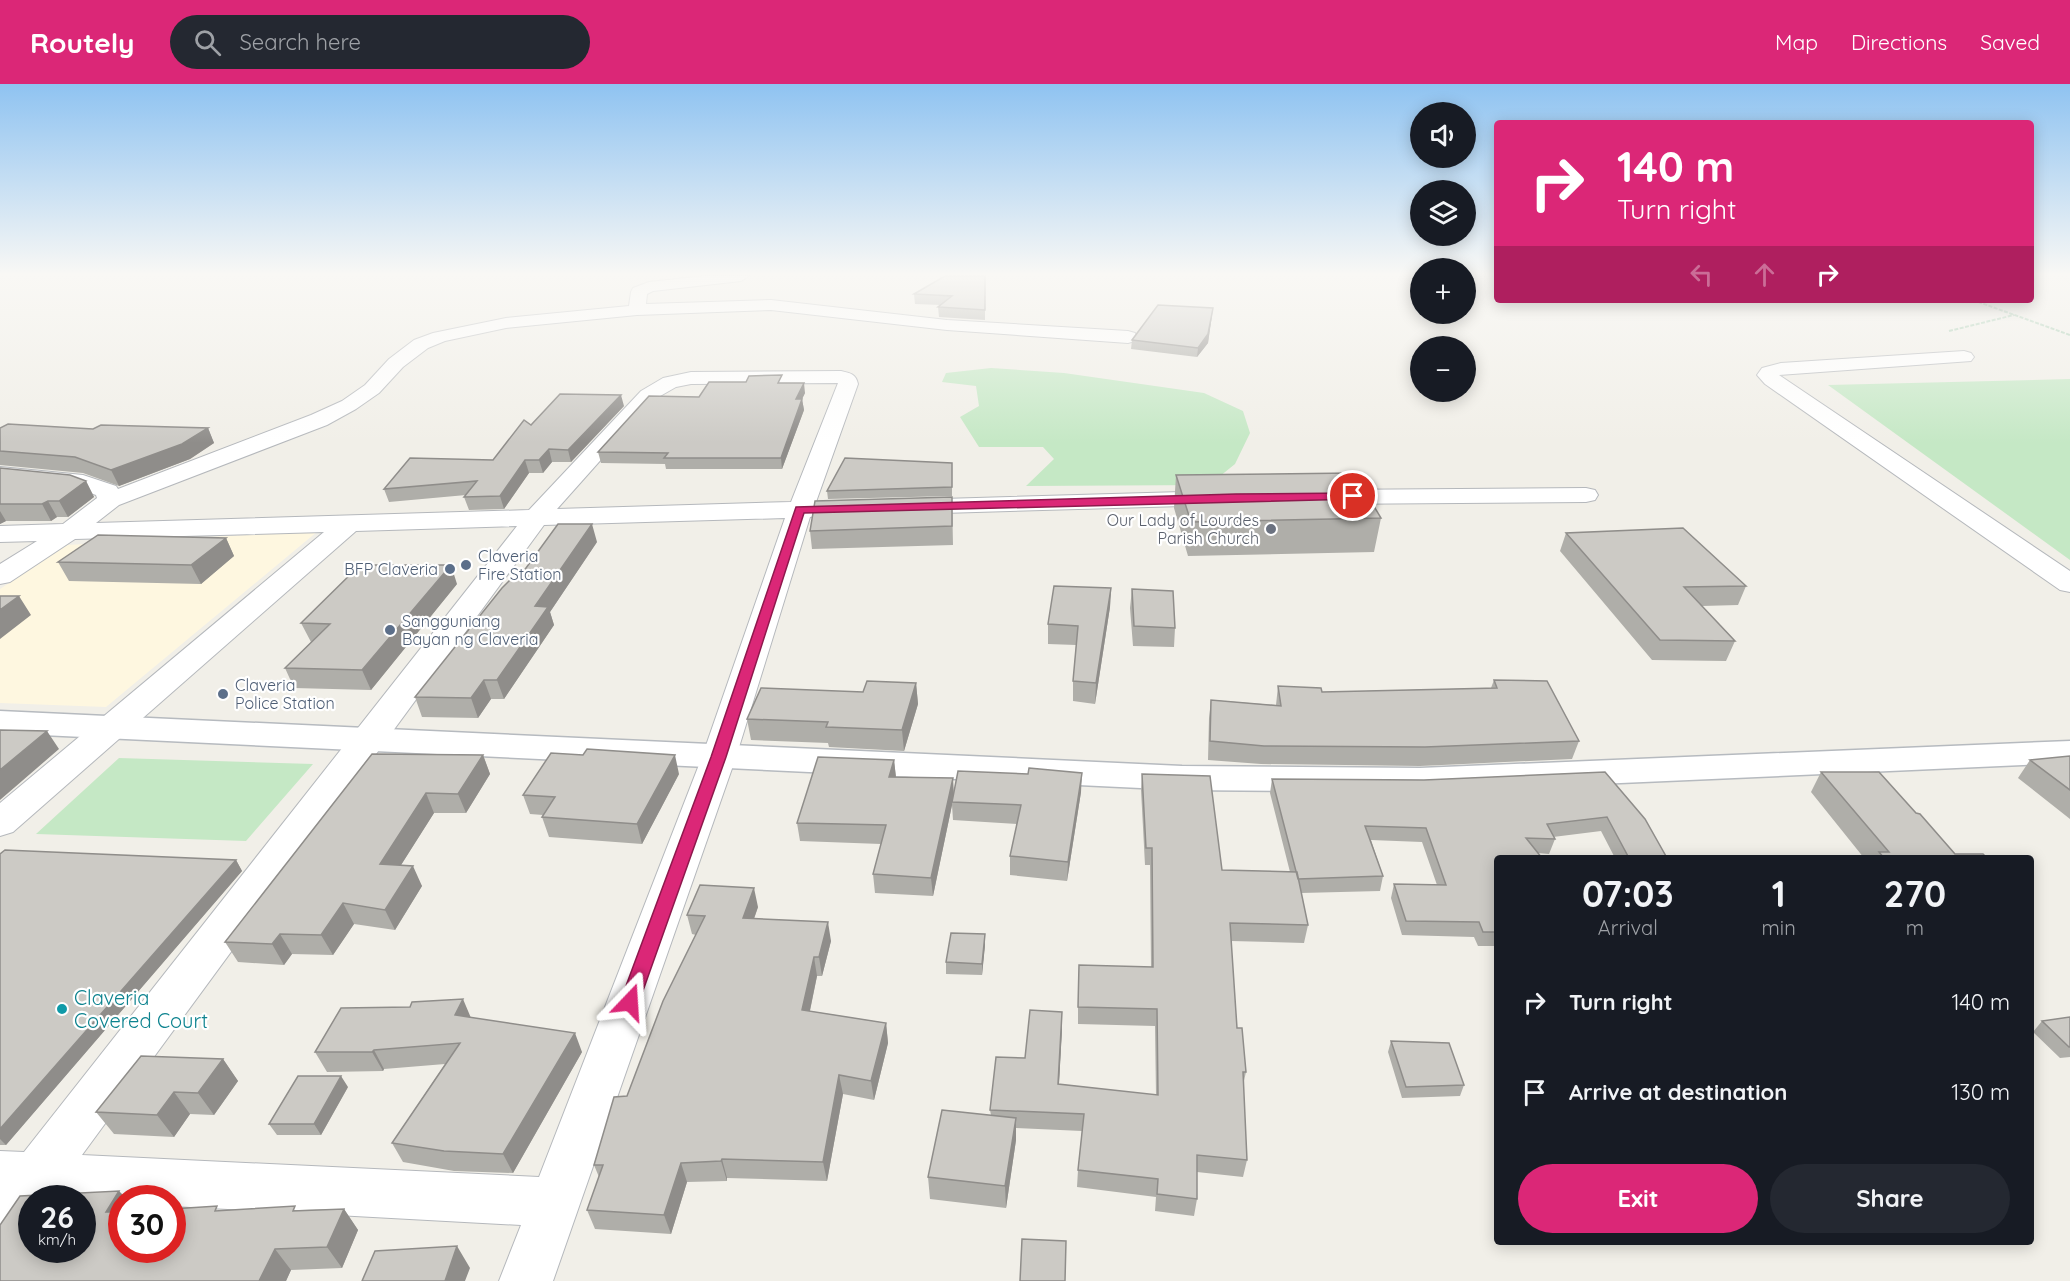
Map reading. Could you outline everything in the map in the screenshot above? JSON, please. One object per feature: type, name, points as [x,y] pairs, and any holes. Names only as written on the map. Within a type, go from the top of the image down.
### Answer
[{"type":"street","points":[[0,576],[69,532],[110,500],[319,420],[349,405],[372,389],[408,352],[440,337],[465,332]]},
{"type":"street","points":[[1051,332],[1128,337]]},
{"type":"street","points":[[1965,357],[1781,369],[1769,372],[1767,375],[2070,584]]},
{"type":"street","points":[[0,1223],[18,1175],[367,740],[537,517],[648,395],[658,387],[670,382],[691,378],[841,376],[847,379],[848,384],[800,510],[719,757],[526,1281]]},
{"type":"street","points":[[0,474],[82,482],[107,491],[110,500]]},
{"type":"street","points":[[1306,497],[1586,495]]},
{"type":"street","points":[[882,507],[1236,497]]},
{"type":"street","points":[[0,534],[847,508]]},
{"type":"street","points":[[0,823],[350,523]]},
{"type":"street","points":[[0,722],[1182,778],[1420,780],[2070,752]]},
{"type":"street","points":[[18,1175],[556,1202]]},
{"type":"path","points":[[1950,332],[1965,357]]},
{"type":"shaded area","points":[[318,531],[106,707],[0,703],[0,589],[67,545]]},
{"type":"green space","points":[[991,368],[1064,373],[1204,393],[1243,411],[1250,433],[1235,464],[1209,485],[1026,486],[1054,459],[1043,447],[979,447],[960,417],[979,406],[976,386],[942,382],[946,373]]},
{"type":"green space","points":[[2070,379],[2070,560],[1828,385]]},
{"type":"green space","points":[[119,758],[313,764],[246,841],[36,834]]},
{"type":"building","points":[[1138,332],[1208,332],[1198,348],[1132,340]]},
{"type":"building","points":[[782,375],[778,383],[804,383],[796,399],[802,399],[781,458],[664,458],[668,453],[598,452],[649,396],[699,397],[709,382],[746,382],[749,376]]},
{"type":"building","points":[[560,394],[621,395],[568,450],[549,449],[539,460],[525,460],[500,496],[464,497],[477,481],[384,489],[410,458],[493,460],[524,420],[531,425]]},
{"type":"building","points":[[8,424],[93,429],[101,425],[208,428],[182,444],[111,470],[75,457],[0,451],[0,428]]},
{"type":"building","points":[[845,458],[952,463],[952,487],[827,491]]},
{"type":"building","points":[[0,468],[70,475],[86,481],[59,501],[48,501],[42,504],[0,504]]},
{"type":"building","points":[[1354,473],[1381,518],[1191,522],[1176,475]]},
{"type":"building","points":[[952,497],[952,526],[810,531],[815,501]]},
{"type":"building","points":[[558,524],[592,524],[535,606],[548,607],[497,680],[484,680],[471,698],[415,697],[502,588],[511,579],[518,579]]},
{"type":"building","points":[[1683,528],[1746,586],[1684,587],[1735,641],[1660,640],[1566,533]]},
{"type":"building","points":[[98,535],[226,538],[191,565],[58,562]]},
{"type":"building","points":[[360,565],[451,565],[362,670],[285,668],[330,624],[301,623]]},
{"type":"building","points":[[1054,586],[1111,588],[1096,683],[1073,681],[1078,626],[1048,624]]},
{"type":"building","points":[[1132,589],[1173,591],[1175,628],[1134,626]]},
{"type":"building","points":[[0,596],[19,596],[0,610]]},
{"type":"building","points":[[1494,680],[1547,681],[1579,741],[1425,747],[1264,746],[1210,741],[1211,700],[1281,706],[1278,686],[1321,688],[1322,692],[1497,688]]},
{"type":"building","points":[[867,681],[916,683],[902,730],[826,727],[828,722],[747,719],[761,688],[863,692]]},
{"type":"building","points":[[0,730],[47,731],[0,770]]},
{"type":"building","points":[[587,749],[675,755],[637,824],[542,817],[555,797],[523,795],[551,753],[583,755]]},
{"type":"building","points":[[372,754],[483,755],[458,794],[426,793],[380,864],[413,866],[385,910],[343,903],[321,935],[280,934],[272,944],[225,942]]},
{"type":"building","points":[[2070,756],[2070,790],[2030,760]]},
{"type":"building","points":[[818,757],[894,760],[889,777],[953,778],[931,878],[873,874],[886,825],[797,823]]},
{"type":"building","points":[[1029,768],[1082,773],[1068,862],[1010,856],[1021,805],[952,802],[958,771],[1028,774]]},
{"type":"building","points":[[1605,772],[1645,819],[1665,855],[1627,855],[1607,817],[1547,824],[1555,839],[1526,838],[1540,855],[1494,855],[1494,932],[1483,932],[1479,922],[1406,921],[1394,884],[1446,885],[1426,828],[1365,826],[1383,876],[1298,879],[1272,779],[1424,780]]},
{"type":"building","points":[[1821,772],[1879,772],[1955,854],[1984,855],[1882,855],[1879,852],[1889,852]]},
{"type":"building","points":[[1142,774],[1210,776],[1222,870],[1297,872],[1308,925],[1230,923],[1237,1028],[1242,1028],[1246,1072],[1243,1072],[1247,1160],[1197,1155],[1197,1199],[1157,1194],[1158,1179],[1078,1170],[1084,1114],[990,1110],[996,1057],[1025,1058],[1030,1010],[1062,1012],[1058,1084],[1158,1095],[1157,1009],[1078,1007],[1079,965],[1153,967],[1152,848],[1146,848]]},
{"type":"building","name":"Claveria Covered Court","points":[[5,850],[236,860],[0,1129],[0,854]]},
{"type":"building","points":[[700,885],[754,888],[743,918],[828,922],[819,957],[814,957],[802,1010],[886,1023],[871,1081],[839,1075],[823,1162],[722,1159],[721,1161],[681,1163],[664,1215],[587,1210],[603,1165],[594,1165],[614,1097],[627,1096],[663,1001],[705,916],[687,915]]},
{"type":"building","points":[[951,933],[985,934],[982,964],[946,962]]},
{"type":"building","points":[[463,999],[455,1015],[575,1033],[503,1154],[444,1151],[392,1143],[460,1043],[372,1052],[315,1052],[341,1008],[410,1007],[412,1002]]},
{"type":"building","points":[[2070,1017],[2070,1047],[2069,1047],[2042,1021]]},
{"type":"building","points":[[1391,1041],[1449,1043],[1464,1085],[1406,1087]]},
{"type":"building","points":[[141,1056],[223,1059],[198,1093],[174,1092],[157,1115],[96,1112]]},
{"type":"building","points":[[298,1076],[341,1076],[314,1124],[269,1124]]},
{"type":"building","points":[[942,1110],[1016,1118],[1005,1186],[928,1177]]},
{"type":"building","points":[[96,1192],[108,1192],[106,1212],[108,1212],[108,1263],[186,1263],[186,1208],[217,1206],[215,1211],[295,1206],[293,1211],[344,1209],[327,1247],[275,1249],[259,1281],[0,1281],[0,1225],[18,1199],[18,1263],[96,1263]]},
{"type":"building","points":[[1022,1239],[1066,1241],[1065,1281],[1020,1281]]},
{"type":"building","points":[[457,1246],[445,1281],[362,1281],[375,1251]]},
{"type":"place","name":"Our Lady of Lourdes Parish Church","points":[[1271,529]]},
{"type":"place","name":"Claveria Fire Station","points":[[466,565]]},
{"type":"place","name":"BFP Claveria","points":[[450,569]]},
{"type":"place","name":"Sangguniang Bayan ng Claveria","points":[[390,630]]},
{"type":"place","name":"Claveria Police Station","points":[[223,694]]},
{"type":"place","name":"Claveria Covered Court","points":[[62,1009]]},
{"type":"route","points":[[630,1002],[719,757],[800,510],[1236,497],[1353,496]]}]
